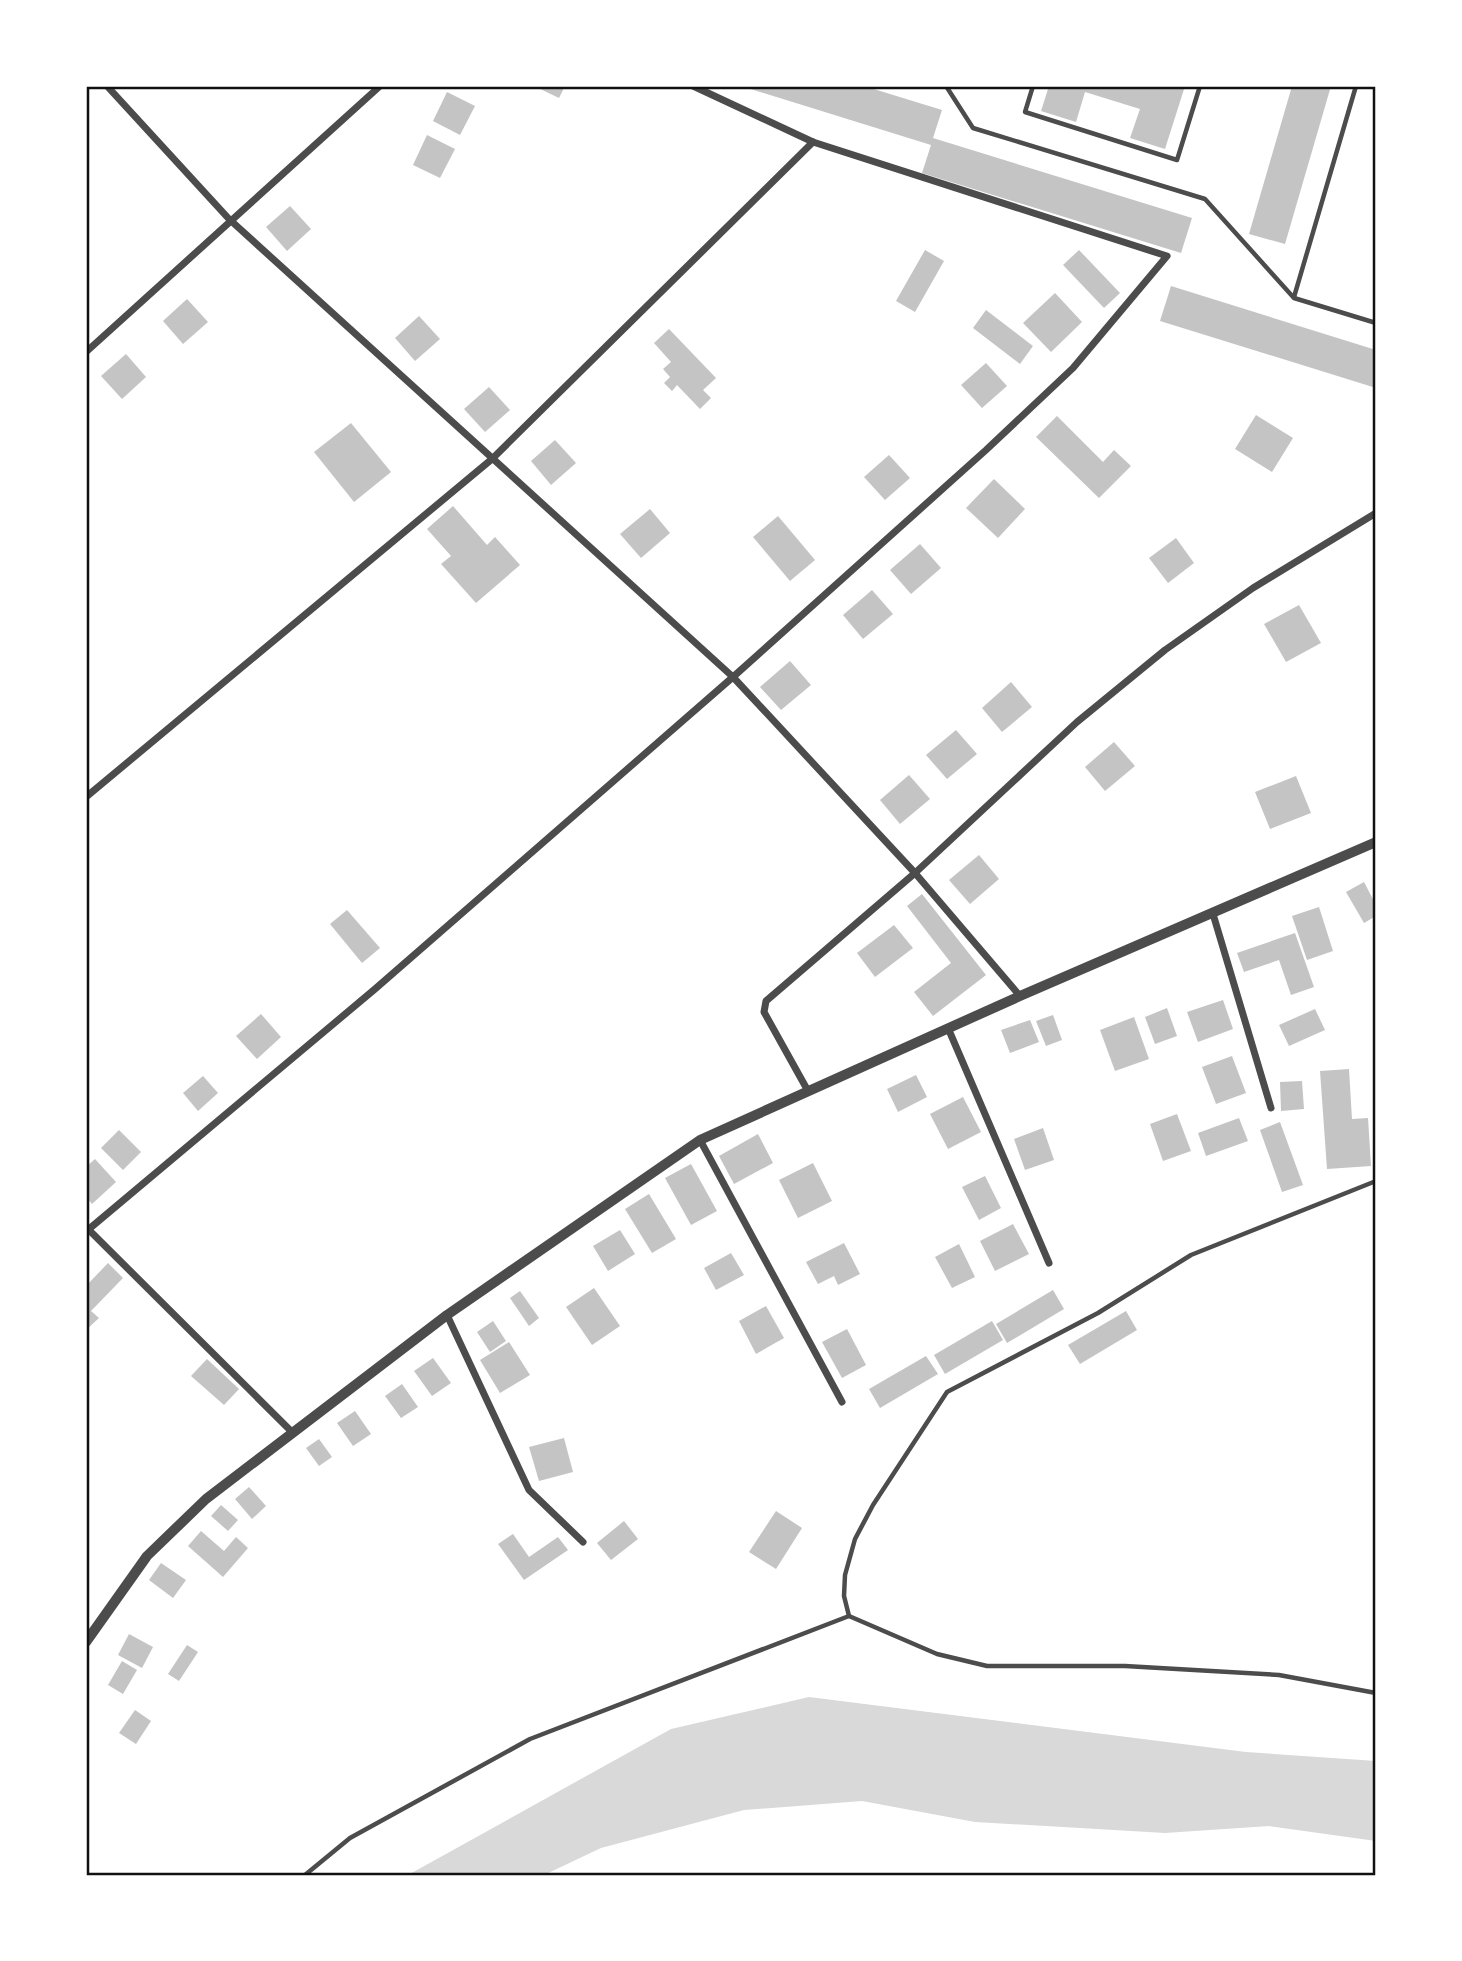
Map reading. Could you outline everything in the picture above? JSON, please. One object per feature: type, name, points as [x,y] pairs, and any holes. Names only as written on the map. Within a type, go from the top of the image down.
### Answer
[{"type":"street","points":[[107,86],[229,219],[733,677],[915,873],[1020,996]]},
{"type":"street","points":[[86,352],[229,219],[380,86]]},
{"type":"street","points":[[293,1433],[88,1228],[375,989],[733,677],[986,450],[1073,368],[1167,256],[813,142],[693,86]]},
{"type":"street","points":[[86,797],[492,459],[813,142]]},
{"type":"street","points":[[808,1091],[764,1012],[764,1004],[915,873],[1077,722],[1165,650],[1254,588],[1376,513]]},
{"type":"street","points":[[86,1642],[147,1556],[206,1499],[447,1315],[700,1140],[1020,996],[1376,842]]},
{"type":"street","points":[[1213,914],[1270,1108]]},
{"type":"street","points":[[948,1028],[1049,1263]]},
{"type":"street","points":[[700,1140],[842,1402]]},
{"type":"street","points":[[447,1315],[529,1490],[583,1542]]},
{"type":"lane","points":[[946,86],[973,128],[1205,200],[1294,298],[1376,323]]},
{"type":"lane","points":[[1033,86],[1025,113],[1177,160],[1200,86]]},
{"type":"lane","points":[[1294,298],[1356,86]]},
{"type":"lane","points":[[849,1616],[844,1596],[845,1575],[855,1539],[873,1505],[947,1392],[1098,1313],[1191,1255],[1376,1181]]},
{"type":"lane","points":[[305,1875],[350,1838],[530,1739],[849,1616],[937,1654],[987,1666],[1125,1666],[1279,1675],[1376,1693]]},
{"type":"shaded area","points":[[809,1697],[1246,1752],[1376,1761],[1376,1841],[1269,1826],[1165,1833],[975,1822],[862,1801],[744,1810],[601,1848],[544,1875],[408,1875],[671,1729]]},
{"type":"building","points":[[534,86],[565,86],[559,98]]},
{"type":"building","points":[[741,86],[864,86],[942,110],[933,138],[1192,218],[1181,253],[922,173],[931,145]]},
{"type":"building","points":[[1049,86],[1185,86],[1165,149],[1130,138],[1140,109],[1085,92],[1076,122],[1041,111]]},
{"type":"building","points":[[1292,86],[1331,86],[1285,244],[1249,234]]},
{"type":"building","points":[[447,92],[475,106],[460,135],[433,121]]},
{"type":"building","points":[[427,135],[455,149],[440,178],[413,165]]},
{"type":"building","points":[[290,206],[311,229],[287,251],[266,227]]},
{"type":"building","points":[[925,250],[944,261],[915,312],[896,301]]},
{"type":"building","points":[[1079,250],[1120,293],[1104,308],[1063,265]]},
{"type":"building","points":[[1171,286],[1376,350],[1376,388],[1160,321]]},
{"type":"building","points":[[1055,293],[1082,322],[1051,352],[1023,323]]},
{"type":"building","points":[[187,299],[208,322],[183,344],[163,321]]},
{"type":"building","points":[[986,310],[1033,346],[1020,364],[973,328]]},
{"type":"building","points":[[419,316],[440,339],[415,361],[395,338]]},
{"type":"building","points":[[669,329],[716,378],[703,390],[711,398],[700,409],[677,385],[672,391],[664,383],[670,377],[663,369],[671,362],[654,343]]},
{"type":"building","points":[[126,354],[146,377],[122,399],[101,376]]},
{"type":"building","points":[[986,363],[1007,386],[982,408],[961,385]]},
{"type":"building","points":[[489,387],[510,410],[485,432],[464,409]]},
{"type":"building","points":[[1256,415],[1293,438],[1272,472],[1235,449]]},
{"type":"building","points":[[1057,416],[1103,462],[1114,450],[1131,466],[1099,498],[1036,437]]},
{"type":"building","points":[[351,423],[391,472],[354,502],[314,452]]},
{"type":"building","points":[[555,440],[576,463],[551,485],[531,461]]},
{"type":"building","points":[[889,455],[910,478],[885,500],[864,477]]},
{"type":"building","points":[[994,479],[1025,509],[998,538],[966,508]]},
{"type":"building","points":[[453,506],[487,545],[495,537],[520,565],[476,603],[441,564],[451,556],[427,529]]},
{"type":"building","points":[[650,509],[670,533],[641,558],[620,534]]},
{"type":"building","points":[[778,516],[815,560],[790,581],[753,537]]},
{"type":"building","points":[[1176,538],[1194,563],[1168,583],[1149,558]]},
{"type":"building","points":[[920,544],[941,568],[911,594],[890,570]]},
{"type":"building","points":[[872,590],[893,614],[863,639],[843,615]]},
{"type":"building","points":[[1299,605],[1321,643],[1286,662],[1264,624]]},
{"type":"building","points":[[790,661],[811,685],[781,710],[760,687]]},
{"type":"building","points":[[1011,682],[1032,707],[1002,732],[982,708]]},
{"type":"building","points":[[956,730],[977,754],[947,779],[926,755]]},
{"type":"building","points":[[1114,742],[1135,766],[1105,791],[1085,767]]},
{"type":"building","points":[[909,775],[930,799],[900,824],[880,800]]},
{"type":"building","points":[[1296,776],[1311,813],[1270,829],[1255,792]]},
{"type":"building","points":[[979,855],[999,879],[970,904],[949,880]]},
{"type":"building","points":[[1364,882],[1376,905],[1376,916],[1364,923],[1346,892]]},
{"type":"building","points":[[922,894],[986,975],[933,1016],[914,992],[951,963],[907,906]]},
{"type":"building","points":[[1319,907],[1333,951],[1307,960],[1292,916]]},
{"type":"building","points":[[347,910],[380,948],[362,963],[330,924]]},
{"type":"building","points":[[894,925],[913,948],[875,977],[857,953]]},
{"type":"building","points":[[1295,933],[1314,987],[1291,995],[1279,960],[1244,972],[1237,953]]},
{"type":"building","points":[[1223,1000],[1233,1029],[1198,1042],[1187,1012]]},
{"type":"building","points":[[1167,1008],[1177,1036],[1155,1044],[1145,1017]]},
{"type":"building","points":[[1315,1009],[1325,1030],[1289,1046],[1279,1025]]},
{"type":"building","points":[[261,1014],[281,1037],[257,1059],[236,1036]]},
{"type":"building","points":[[1053,1015],[1062,1040],[1046,1046],[1036,1021]]},
{"type":"building","points":[[1134,1017],[1149,1059],[1115,1071],[1100,1030]]},
{"type":"building","points":[[1030,1020],[1039,1042],[1010,1053],[1001,1030]]},
{"type":"building","points":[[1232,1056],[1246,1093],[1216,1104],[1202,1067]]},
{"type":"building","points":[[1349,1069],[1352,1119],[1368,1118],[1371,1166],[1327,1169],[1320,1071]]},
{"type":"building","points":[[916,1075],[927,1097],[898,1112],[887,1089]]},
{"type":"building","points":[[203,1076],[218,1093],[198,1111],[183,1093]]},
{"type":"building","points":[[1302,1081],[1304,1109],[1281,1111],[1280,1082]]},
{"type":"building","points":[[963,1097],[981,1132],[948,1149],[930,1114]]},
{"type":"building","points":[[1177,1114],[1191,1151],[1163,1161],[1150,1124]]},
{"type":"building","points":[[1239,1118],[1248,1141],[1206,1156],[1198,1133]]},
{"type":"building","points":[[1280,1122],[1303,1185],[1282,1192],[1260,1130]]},
{"type":"building","points":[[1043,1128],[1054,1160],[1025,1170],[1014,1139]]},
{"type":"building","points":[[119,1130],[141,1152],[123,1170],[101,1148]]},
{"type":"building","points":[[758,1134],[773,1163],[734,1184],[719,1156]]},
{"type":"building","points":[[95,1159],[116,1182],[92,1204],[86,1197],[86,1167]]},
{"type":"building","points":[[813,1163],[832,1201],[798,1218],[779,1180]]},
{"type":"building","points":[[691,1164],[717,1211],[691,1225],[665,1178]]},
{"type":"building","points":[[985,1176],[1001,1208],[979,1220],[962,1187]]},
{"type":"building","points":[[649,1194],[676,1239],[652,1253],[625,1209]]},
{"type":"building","points":[[1013,1224],[1029,1254],[995,1271],[980,1241]]},
{"type":"building","points":[[620,1230],[635,1254],[608,1271],[593,1246]]},
{"type":"building","points":[[844,1243],[860,1274],[838,1285],[834,1276],[818,1284],[806,1262]]},
{"type":"building","points":[[959,1244],[975,1277],[952,1288],[935,1257]]},
{"type":"building","points":[[731,1253],[744,1275],[716,1290],[704,1268]]},
{"type":"building","points":[[108,1263],[123,1278],[91,1311],[99,1318],[86,1330],[86,1286]]},
{"type":"building","points":[[594,1288],[620,1326],[592,1345],[566,1307]]},
{"type":"building","points":[[1053,1290],[1064,1309],[1007,1343],[996,1324]]},
{"type":"building","points":[[520,1291],[539,1318],[529,1326],[510,1298]]},
{"type":"building","points":[[766,1306],[784,1338],[756,1354],[739,1321]]},
{"type":"building","points":[[1126,1311],[1137,1330],[1080,1364],[1068,1345]]},
{"type":"building","points":[[493,1321],[506,1341],[490,1352],[477,1332]]},
{"type":"building","points":[[992,1321],[1003,1340],[945,1374],[934,1355]]},
{"type":"building","points":[[847,1329],[866,1365],[842,1378],[822,1342]]},
{"type":"building","points":[[509,1342],[530,1375],[500,1393],[480,1360]]},
{"type":"building","points":[[926,1356],[938,1374],[880,1408],[869,1389]]},
{"type":"building","points":[[433,1358],[451,1383],[432,1396],[414,1371]]},
{"type":"building","points":[[207,1359],[239,1389],[224,1405],[191,1376]]},
{"type":"building","points":[[402,1384],[418,1407],[401,1418],[385,1396]]},
{"type":"building","points":[[355,1411],[371,1434],[353,1446],[337,1423]]},
{"type":"building","points":[[564,1438],[573,1472],[539,1481],[529,1447]]},
{"type":"building","points":[[319,1439],[332,1457],[319,1466],[306,1448]]},
{"type":"building","points":[[249,1487],[266,1506],[252,1519],[235,1499]]},
{"type":"building","points":[[221,1505],[238,1520],[228,1531],[211,1516]]},
{"type":"building","points":[[776,1511],[802,1528],[776,1569],[749,1552]]},
{"type":"building","points":[[624,1521],[638,1539],[611,1560],[597,1543]]},
{"type":"building","points":[[201,1531],[224,1551],[236,1537],[248,1548],[223,1577],[188,1546]]},
{"type":"building","points":[[513,1534],[529,1557],[558,1537],[568,1550],[524,1580],[498,1544]]},
{"type":"building","points":[[161,1563],[186,1580],[173,1598],[149,1580]]},
{"type":"building","points":[[129,1634],[153,1647],[142,1668],[118,1655]]},
{"type":"building","points":[[187,1645],[198,1652],[179,1681],[168,1674]]},
{"type":"building","points":[[122,1661],[137,1670],[123,1694],[108,1685]]},
{"type":"building","points":[[135,1710],[151,1721],[136,1744],[119,1733]]}]
